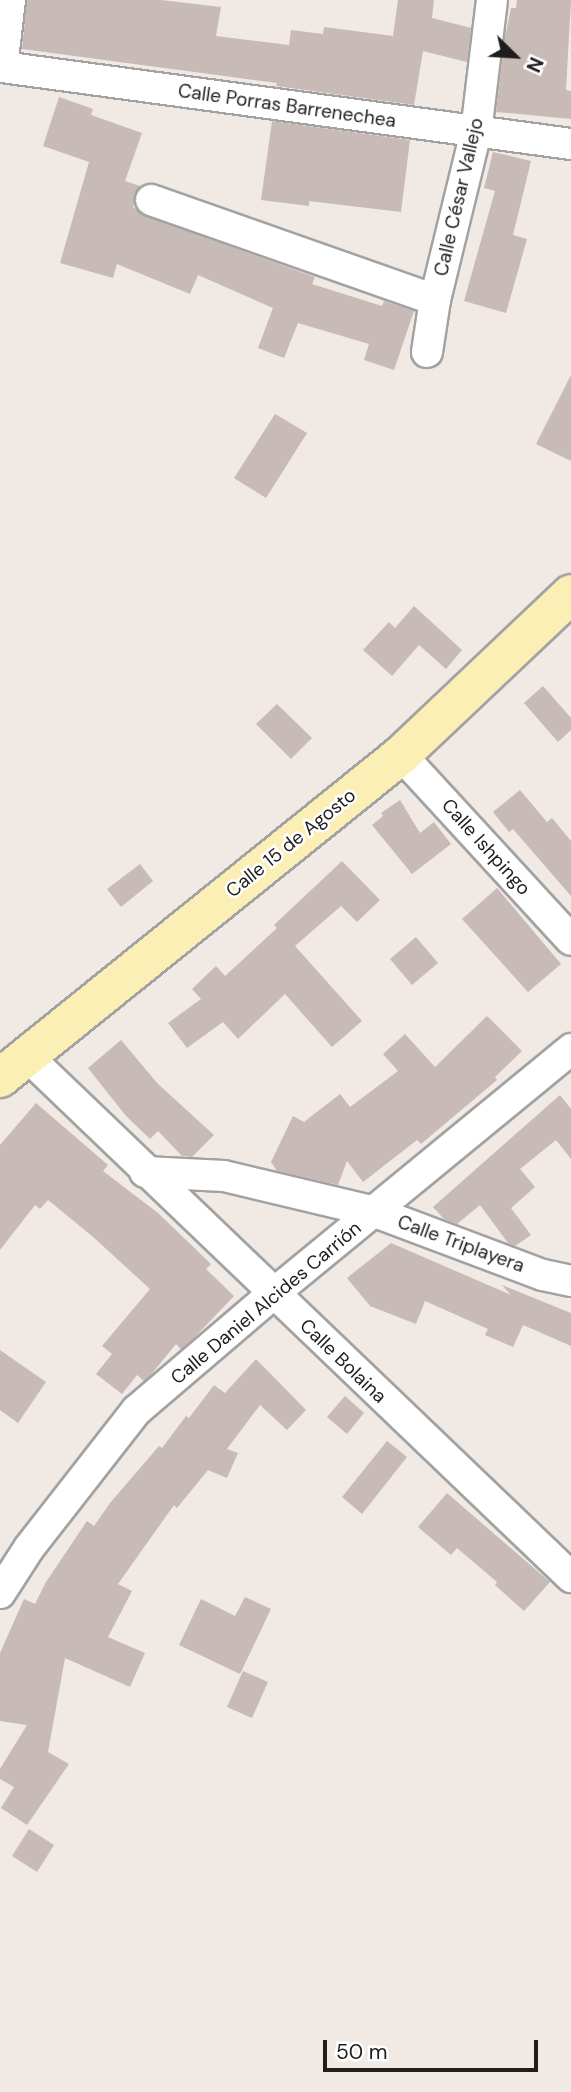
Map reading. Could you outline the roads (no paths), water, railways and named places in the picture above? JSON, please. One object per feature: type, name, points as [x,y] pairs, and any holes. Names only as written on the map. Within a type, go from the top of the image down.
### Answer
[{"type":"street","name":"Calle Porras Barrenechea","points":[[10,0],[2,67],[571,144]]},
{"type":"street","name":"Calle César Vallejo","points":[[427,352],[435,300],[476,132],[492,0]]},
{"type":"street","points":[[151,200],[435,300]]},
{"type":"street","name":"Calle 15 de Agosto","points":[[13,1067],[401,755],[571,594]]},
{"type":"street","name":"Calle Ishpingo","points":[[401,755],[571,940]]},
{"type":"street","name":"Calle Daniel Alcides Carrión","points":[[0,1594],[29,1548],[137,1410],[273,1294],[571,1049]]},
{"type":"street","name":"Calle Bolaina","points":[[13,1067],[145,1172],[571,1577]]},
{"type":"street","name":"Calle Triplayera","points":[[145,1172],[224,1175],[375,1212],[543,1275],[571,1281]]}]
